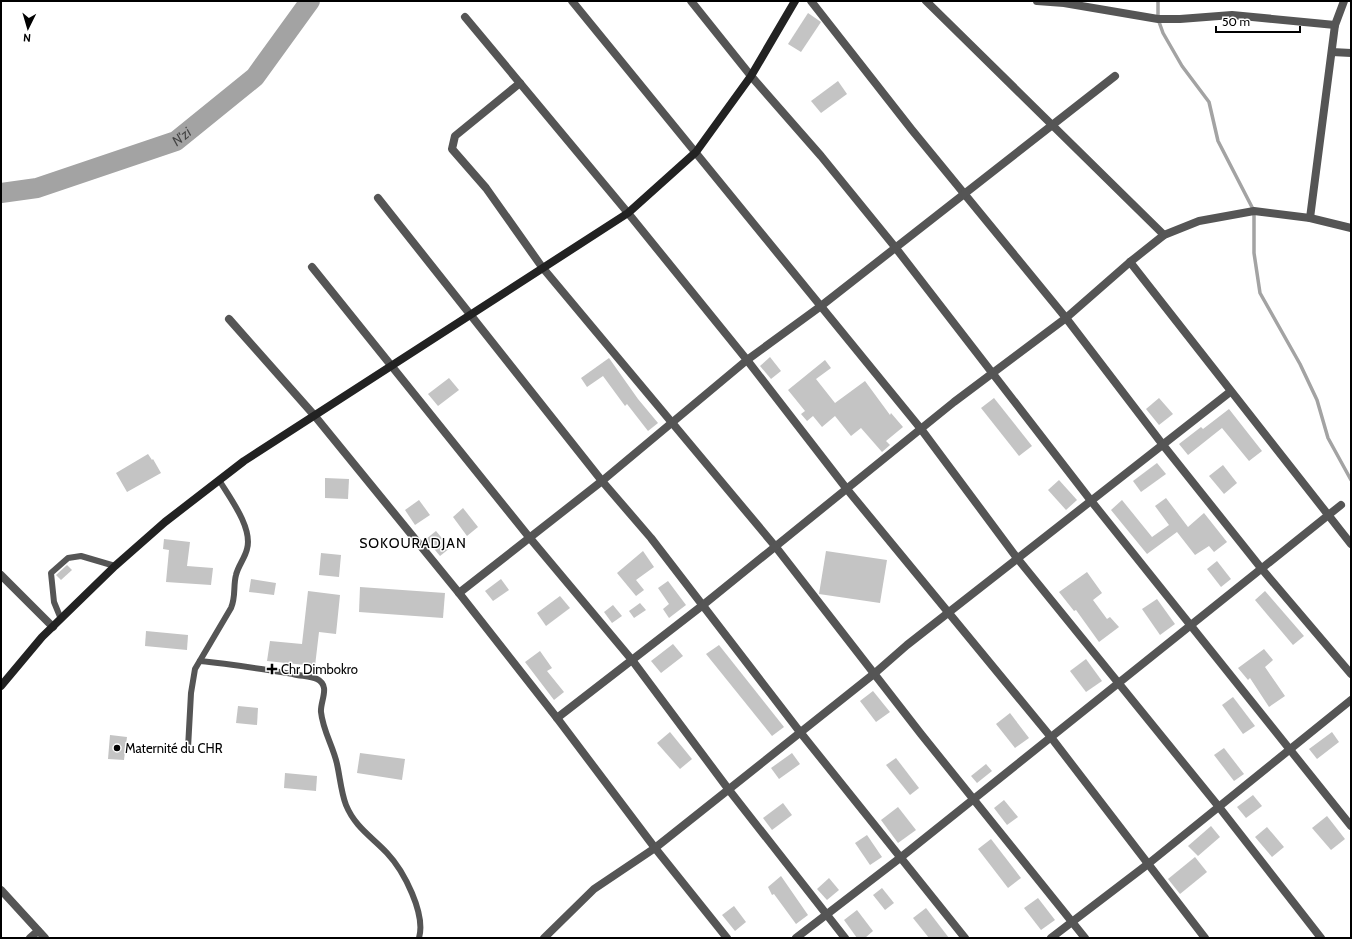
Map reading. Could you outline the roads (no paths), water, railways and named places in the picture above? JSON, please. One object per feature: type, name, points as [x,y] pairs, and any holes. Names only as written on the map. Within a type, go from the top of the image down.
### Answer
[{"type":"main road","points":[[1,686],[24,657],[115,566],[165,522],[244,461],[469,314],[628,213],[696,152],[751,76],[795,1]]},
{"type":"street","points":[[572,1],[921,429],[1017,558],[1219,807],[1321,938]]},
{"type":"street","points":[[691,1],[751,76],[821,156],[895,247],[1092,502],[1351,826]]},
{"type":"street","points":[[811,1],[964,194],[1066,318],[1163,445],[1261,568],[1351,674]]},
{"type":"street","points":[[926,1],[1053,124],[1164,235]]},
{"type":"street","points":[[1037,1],[1064,3],[1158,19],[1232,15],[1335,25]]},
{"type":"street","points":[[1310,218],[1335,25],[1344,1]]},
{"type":"street","points":[[465,17],[628,213],[747,360],[846,488],[1050,736],[1206,938]]},
{"type":"street","points":[[1332,52],[1351,53]]},
{"type":"street","points":[[459,593],[602,481],[747,360],[821,306],[1115,76]]},
{"type":"street","points":[[520,83],[455,136],[452,149],[486,188],[542,267],[774,546],[1085,938]]},
{"type":"street","points":[[378,198],[602,481],[651,538],[800,732],[965,938]]},
{"type":"street","points":[[557,718],[703,605],[774,546],[921,429],[1066,318],[1130,262],[1164,235],[1199,221],[1254,211],[1310,218],[1351,228]]},
{"type":"street","points":[[1130,262],[1230,392],[1351,544]]},
{"type":"street","points":[[312,267],[390,366],[529,537],[632,660],[729,790],[826,915],[846,938]]},
{"type":"street","points":[[229,319],[314,415],[459,593],[557,718],[655,848],[727,938]]},
{"type":"street","points":[[544,938],[594,889],[655,848],[875,673],[907,645],[1017,558],[1092,502],[1230,392]]},
{"type":"street","points":[[796,938],[900,858],[1050,736],[1341,505]]},
{"type":"street","points":[[1,575],[53,627]]},
{"type":"street","points":[[1051,938],[1148,864],[1351,700]]},
{"type":"street","points":[[1,890],[45,938]]},
{"type":"street","points":[[30,938],[38,932]]},
{"type":"lane","points":[[188,748],[192,678],[195,669],[234,601],[236,573],[247,550],[249,539],[247,529],[219,480]]},
{"type":"lane","points":[[61,619],[54,602],[51,573],[68,558],[81,556],[115,566]]},
{"type":"lane","points":[[200,661],[318,679],[325,692],[321,710],[324,730],[337,762],[347,806],[364,833],[387,853],[410,891],[418,907],[420,922],[419,938]]},
{"type":"waterway","name":"N'zi","points":[[1,193],[37,188],[176,141],[255,77],[310,1]]},
{"type":"waterway","points":[[1158,1],[1158,19],[1163,33],[1182,66],[1209,102],[1218,141],[1254,211],[1254,253],[1260,293],[1300,364],[1317,400],[1328,438],[1351,480]]},
{"type":"place","name":"Chr Dimbokro","points":[[272,669]]},
{"type":"place","name":"Maternité du CHR","points":[[117,748]]},
{"type":"district","name":"SOKOURADJAN","points":[[413,543]]}]
